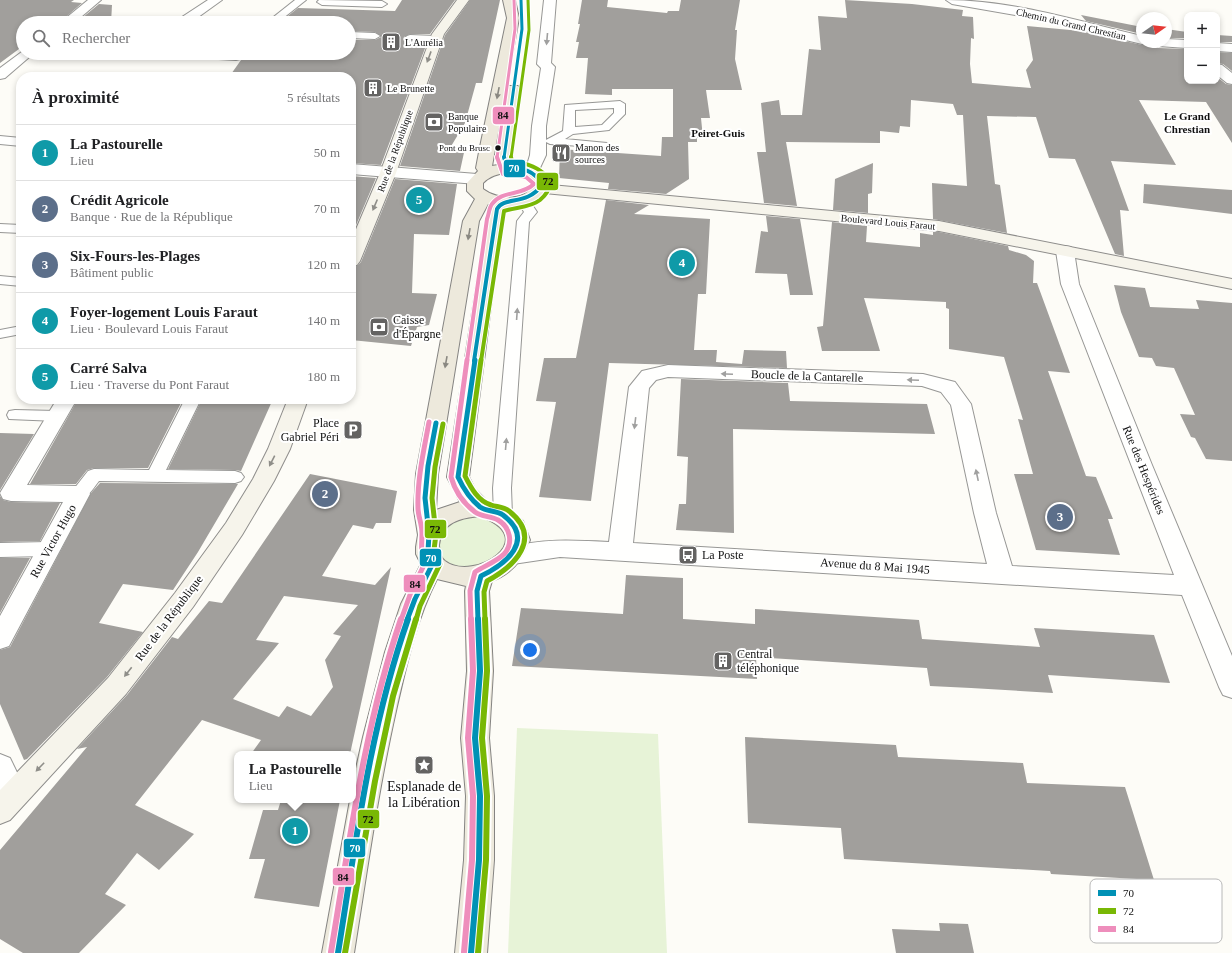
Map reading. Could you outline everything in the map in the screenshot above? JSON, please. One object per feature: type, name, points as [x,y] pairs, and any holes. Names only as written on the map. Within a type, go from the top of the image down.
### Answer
[{"type":"main road","name":"Rue de la République","points":[[356,249],[388,173],[438,34],[463,0]]},
{"type":"main road","points":[[482,176],[507,168],[529,171],[539,177],[542,185],[531,198],[503,203],[484,198],[475,191],[474,187],[482,176],[484,168],[513,18],[509,0]]},
{"type":"main road","points":[[507,168],[504,158],[505,145],[522,29],[521,0]]},
{"type":"main road","name":"Boulevard Louis Faraut","points":[[540,189],[939,226],[1232,284]]},
{"type":"main road","points":[[429,534],[425,510],[427,474],[471,221],[478,205],[484,198]]},
{"type":"main road","points":[[480,508],[466,494],[458,477],[494,221],[498,207],[503,203]]},
{"type":"main road","name":"Rue de la République","points":[[7,803],[117,686],[184,600],[234,529],[263,480],[279,449],[296,404]]},
{"type":"main road","points":[[480,508],[493,510],[503,515],[513,523],[515,544],[500,567],[481,576],[467,577],[454,575],[442,570],[433,563],[428,554],[426,544],[429,534],[434,526],[443,518],[454,512],[480,508]]},
{"type":"main road","points":[[338,953],[366,793],[388,684],[411,608],[433,563]]},
{"type":"main road","points":[[471,953],[480,860],[480,796],[475,738],[480,671],[477,592],[481,576]]},
{"type":"street","points":[[75,16],[95,0]]},
{"type":"street","points":[[192,16],[216,0]]},
{"type":"street","points":[[529,171],[534,168],[538,155],[545,141],[538,126],[548,67],[544,64],[550,0]]},
{"type":"street","name":"Chemin du Grand Chrestian","points":[[952,0],[1043,10],[1136,38]]},
{"type":"street","points":[[1172,43],[1184,44]]},
{"type":"street","points":[[1220,47],[1232,48]]},
{"type":"street","points":[[0,75],[19,60]]},
{"type":"street","points":[[1220,70],[1232,80]]},
{"type":"street","points":[[0,140],[16,142]]},
{"type":"street","points":[[356,170],[388,173],[482,176]]},
{"type":"street","name":"Rue des Hespérides","points":[[1065,251],[1070,284],[1141,465],[1232,687]]},
{"type":"street","name":"Boucle de la Cantarelle","points":[[620,551],[639,388],[649,375],[668,372],[923,380],[948,387],[961,404],[979,513],[1002,574]]},
{"type":"street","name":"Rue Victor Hugo","points":[[6,494],[62,407]]},
{"type":"street","name":"Rue Victor Hugo","points":[[0,639],[79,494],[6,494]]},
{"type":"street","name":"Avenue du 8 Mai 1945","points":[[515,544],[560,548],[1191,586]]},
{"type":"street","points":[[0,767],[7,803]]},
{"type":"lane","points":[[280,16],[301,0]]},
{"type":"lane","points":[[324,0],[322,2],[382,4]]},
{"type":"lane","points":[[356,35],[375,36]]},
{"type":"lane","points":[[410,38],[436,39]]},
{"type":"lane","points":[[545,141],[568,133],[569,107],[620,104],[615,118],[569,125]]},
{"type":"lane","points":[[545,141],[607,146]]},
{"type":"lane","points":[[503,515],[502,488],[523,221],[531,212],[523,200]]},
{"type":"lane","points":[[0,228],[16,229]]},
{"type":"lane","points":[[0,280],[16,282]]},
{"type":"lane","points":[[0,334],[16,331]]},
{"type":"lane","points":[[155,475],[190,404]]},
{"type":"lane","points":[[16,415],[62,407]]},
{"type":"lane","points":[[79,494],[94,475],[235,477]]},
{"type":"lane","points":[[0,550],[48,549]]},
{"type":"green space","points":[[467,509],[513,523],[505,564],[441,570],[429,534]]},
{"type":"green space","points":[[517,728],[658,734],[667,953],[508,953]]},
{"type":"building","points":[[0,0],[74,0],[71,2],[82,3],[67,16],[16,16],[16,51],[0,63]]},
{"type":"building","points":[[402,0],[455,0],[430,34],[410,34],[404,37],[407,42],[427,43],[381,165],[356,163],[356,72],[233,72],[241,60],[356,60],[356,40],[375,40],[381,37],[375,32],[356,31],[356,16],[288,16],[298,8],[395,11]]},
{"type":"building","points":[[470,0],[500,0],[482,83],[476,83],[465,123],[450,148],[465,148],[460,171],[400,166],[445,35]]},
{"type":"building","points":[[582,0],[608,0],[607,7],[667,13],[668,11],[679,11],[681,0],[740,0],[735,30],[737,30],[735,59],[742,90],[706,90],[710,118],[701,118],[703,138],[697,138],[697,142],[688,142],[689,179],[666,194],[608,189],[609,183],[559,178],[560,149],[661,156],[662,137],[673,137],[673,89],[612,89],[612,95],[585,94],[588,58],[576,58],[579,42],[576,42],[580,24],[578,24]]},
{"type":"building","points":[[845,0],[912,4],[963,10],[962,16],[973,17],[974,39],[971,38],[970,64],[972,83],[1031,88],[1026,70],[1033,60],[1027,26],[1081,31],[1136,44],[1136,48],[1184,49],[1184,84],[1220,84],[1220,79],[1226,84],[1232,85],[1232,143],[1206,102],[1139,100],[1176,165],[1111,161],[1129,211],[1120,210],[1124,256],[1115,254],[1075,159],[1049,158],[1036,117],[987,116],[995,184],[1000,185],[1007,233],[933,219],[932,183],[967,186],[963,115],[957,115],[953,104],[911,100],[910,127],[900,126],[899,133],[880,131],[880,143],[786,142],[797,206],[764,203],[757,152],[766,152],[761,103],[779,100],[781,115],[802,115],[809,49],[821,50],[818,16],[847,18]]},
{"type":"building","points":[[99,4],[112,5],[111,16],[84,16]]},
{"type":"building","points":[[1081,15],[1136,26],[1136,33],[1086,21]]},
{"type":"building","points":[[1172,30],[1184,32],[1184,38],[1172,38]]},
{"type":"building","points":[[1220,35],[1232,36],[1232,42],[1220,42]]},
{"type":"building","points":[[1220,52],[1232,53],[1232,71],[1220,64]]},
{"type":"building","points":[[873,163],[872,193],[868,194],[868,213],[833,210],[835,179]]},
{"type":"building","points":[[356,176],[376,178],[356,225]]},
{"type":"building","points":[[395,179],[457,184],[449,235],[414,234],[412,293],[437,294],[429,325],[417,327],[411,346],[356,340],[356,266],[361,262]]},
{"type":"building","points":[[1144,184],[1232,190],[1232,214],[1143,203]]},
{"type":"building","points":[[606,200],[649,205],[634,214],[710,219],[706,294],[698,294],[694,350],[717,350],[716,362],[742,364],[744,350],[786,351],[787,368],[609,363],[591,501],[539,497],[556,402],[536,401],[544,358],[576,358]]},
{"type":"building","points":[[766,216],[800,219],[813,295],[790,295],[787,274],[755,273],[761,231],[768,232]]},
{"type":"building","points":[[832,222],[867,226],[866,242],[920,247],[920,233],[933,235],[933,232],[939,232],[1008,246],[1009,250],[1026,255],[1034,261],[1033,283],[1037,283],[1070,373],[1048,371],[1086,476],[1096,477],[1113,519],[1108,519],[1120,555],[1036,550],[1014,474],[1033,474],[1018,419],[1023,420],[1004,357],[949,349],[949,309],[946,308],[946,302],[864,298],[880,351],[822,351],[817,327],[823,326]]},
{"type":"building","points":[[1114,285],[1145,288],[1150,307],[1199,309],[1196,300],[1232,303],[1232,461],[1206,459],[1195,438],[1191,437],[1180,414],[1195,415],[1174,368],[1156,366],[1152,358],[1139,357],[1121,312]]},
{"type":"building","points":[[681,379],[788,383],[790,401],[927,404],[935,434],[733,429],[734,533],[676,530],[679,504],[686,504],[688,457],[677,456]]},
{"type":"building","points":[[75,404],[180,404],[148,468],[94,468],[87,470],[76,484],[30,484]]},
{"type":"building","points":[[200,404],[271,404],[241,471],[168,469]]},
{"type":"building","points":[[0,433],[34,434],[0,490]]},
{"type":"building","points":[[310,474],[397,491],[391,523],[376,523],[373,529],[353,525],[322,576],[375,585],[391,567],[351,751],[253,751],[261,740],[202,720],[135,805],[194,834],[159,870],[137,853],[105,894],[126,905],[79,953],[23,953],[0,939],[0,850],[87,747],[77,749],[127,695],[172,637],[178,639],[209,601],[222,603]],"holes":[[[284,596],[358,605],[333,634],[341,636],[325,660],[333,687],[311,716],[287,706],[279,717],[233,699],[279,643],[256,640]]]},
{"type":"building","points":[[100,483],[238,484],[198,552],[173,590],[123,584],[99,623],[143,632],[107,677],[27,759],[24,760],[0,704],[0,650],[10,647],[91,493]]},
{"type":"building","points":[[0,496],[3,500],[11,502],[60,503],[40,541],[0,542]]},
{"type":"building","points":[[0,558],[30,558],[0,613]]},
{"type":"building","points":[[626,575],[683,578],[683,619],[755,624],[755,609],[919,620],[922,639],[1040,647],[1034,628],[1154,635],[1170,683],[1048,675],[1053,693],[930,686],[927,668],[756,657],[757,679],[512,666],[521,608],[623,614]]},
{"type":"building","points":[[745,737],[896,745],[898,757],[1023,763],[1027,783],[1125,787],[1154,879],[1051,874],[1050,871],[844,859],[841,828],[748,823]]},
{"type":"building","points":[[280,803],[339,803],[319,907],[254,898],[265,859],[249,859],[263,810],[278,810]]},
{"type":"building","points":[[939,923],[968,924],[974,953],[896,953],[892,929],[940,931]]},
{"type":"transit line","name":"84","points":[[464,952],[472,860],[473,796],[468,738],[473,671],[470,591],[475,572],[504,554],[509,545],[510,536],[506,527],[498,520],[478,514],[471,509],[457,492],[451,477],[487,219],[492,204],[496,199],[530,189],[534,184],[526,177],[503,174],[497,159],[515,29],[514,0]]},
{"type":"transit line","name":"70","points":[[471,953],[479,860],[480,796],[475,738],[480,671],[477,591],[481,576],[500,565],[514,550],[518,542],[518,533],[513,524],[503,515],[497,512],[482,509],[476,504],[467,494],[458,477],[494,221],[497,209],[503,203],[525,199],[531,196],[537,192],[542,185],[540,180],[528,171],[523,169],[507,168],[504,158],[522,29],[521,0]]},
{"type":"transit line","name":"72","points":[[478,953],[486,860],[487,796],[482,738],[487,671],[484,592],[487,581],[508,568],[516,560],[522,551],[525,542],[524,532],[519,521],[506,509],[486,503],[480,499],[472,490],[465,476],[501,222],[504,211],[535,203],[541,199],[549,186],[548,180],[541,170],[531,164],[512,161],[511,157],[529,30],[528,0]]},
{"type":"transit line","name":"84","points":[[356,802],[370,730],[380,686],[392,644],[413,587],[425,563],[421,552],[422,530],[418,511],[418,497],[421,465],[429,422]]},
{"type":"transit line","name":"70","points":[[338,953],[359,821],[376,731],[399,645],[413,604],[433,563],[428,551],[429,534],[425,498],[428,466],[436,423]]},
{"type":"transit line","name":"72","points":[[345,953],[375,781],[393,696],[420,606],[440,564],[434,550],[436,534],[432,498],[435,467],[443,424]]},
{"type":"transit line","name":"84","points":[[331,952],[356,803]]},
{"type":"place","name":"L'Aurélia","points":[[391,42]]},
{"type":"place","name":"Le Brunette","points":[[373,88]]},
{"type":"place","name":"Banque Populaire","points":[[434,122]]},
{"type":"place","name":"Pont du Brusc","points":[[498,148]]},
{"type":"place","name":"Manon des sources","points":[[561,153]]},
{"type":"place","name":"Carré Salva","points":[[419,200]]},
{"type":"place","name":"Foyer-logement Louis Faraut","points":[[682,263]]},
{"type":"place","name":"Caisse d'Épargne","points":[[379,327]]},
{"type":"place","name":"Place Gabriel Péri","points":[[353,430]]},
{"type":"place","name":"Crédit Agricole","points":[[325,494]]},
{"type":"place","name":"Six-Fours-les-Plages","points":[[1060,517]]},
{"type":"place","name":"La Poste","points":[[688,555]]},
{"type":"place","name":"Central téléphonique","points":[[723,661]]},
{"type":"place","name":"Esplanade de la Libération","points":[[424,765]]},
{"type":"place","name":"La Pastourelle","points":[[295,831]]},
{"type":"district","name":"Le Grand Chrestian","points":[[1187,122]]},
{"type":"district","name":"Peiret-Guis","points":[[718,133]]}]
